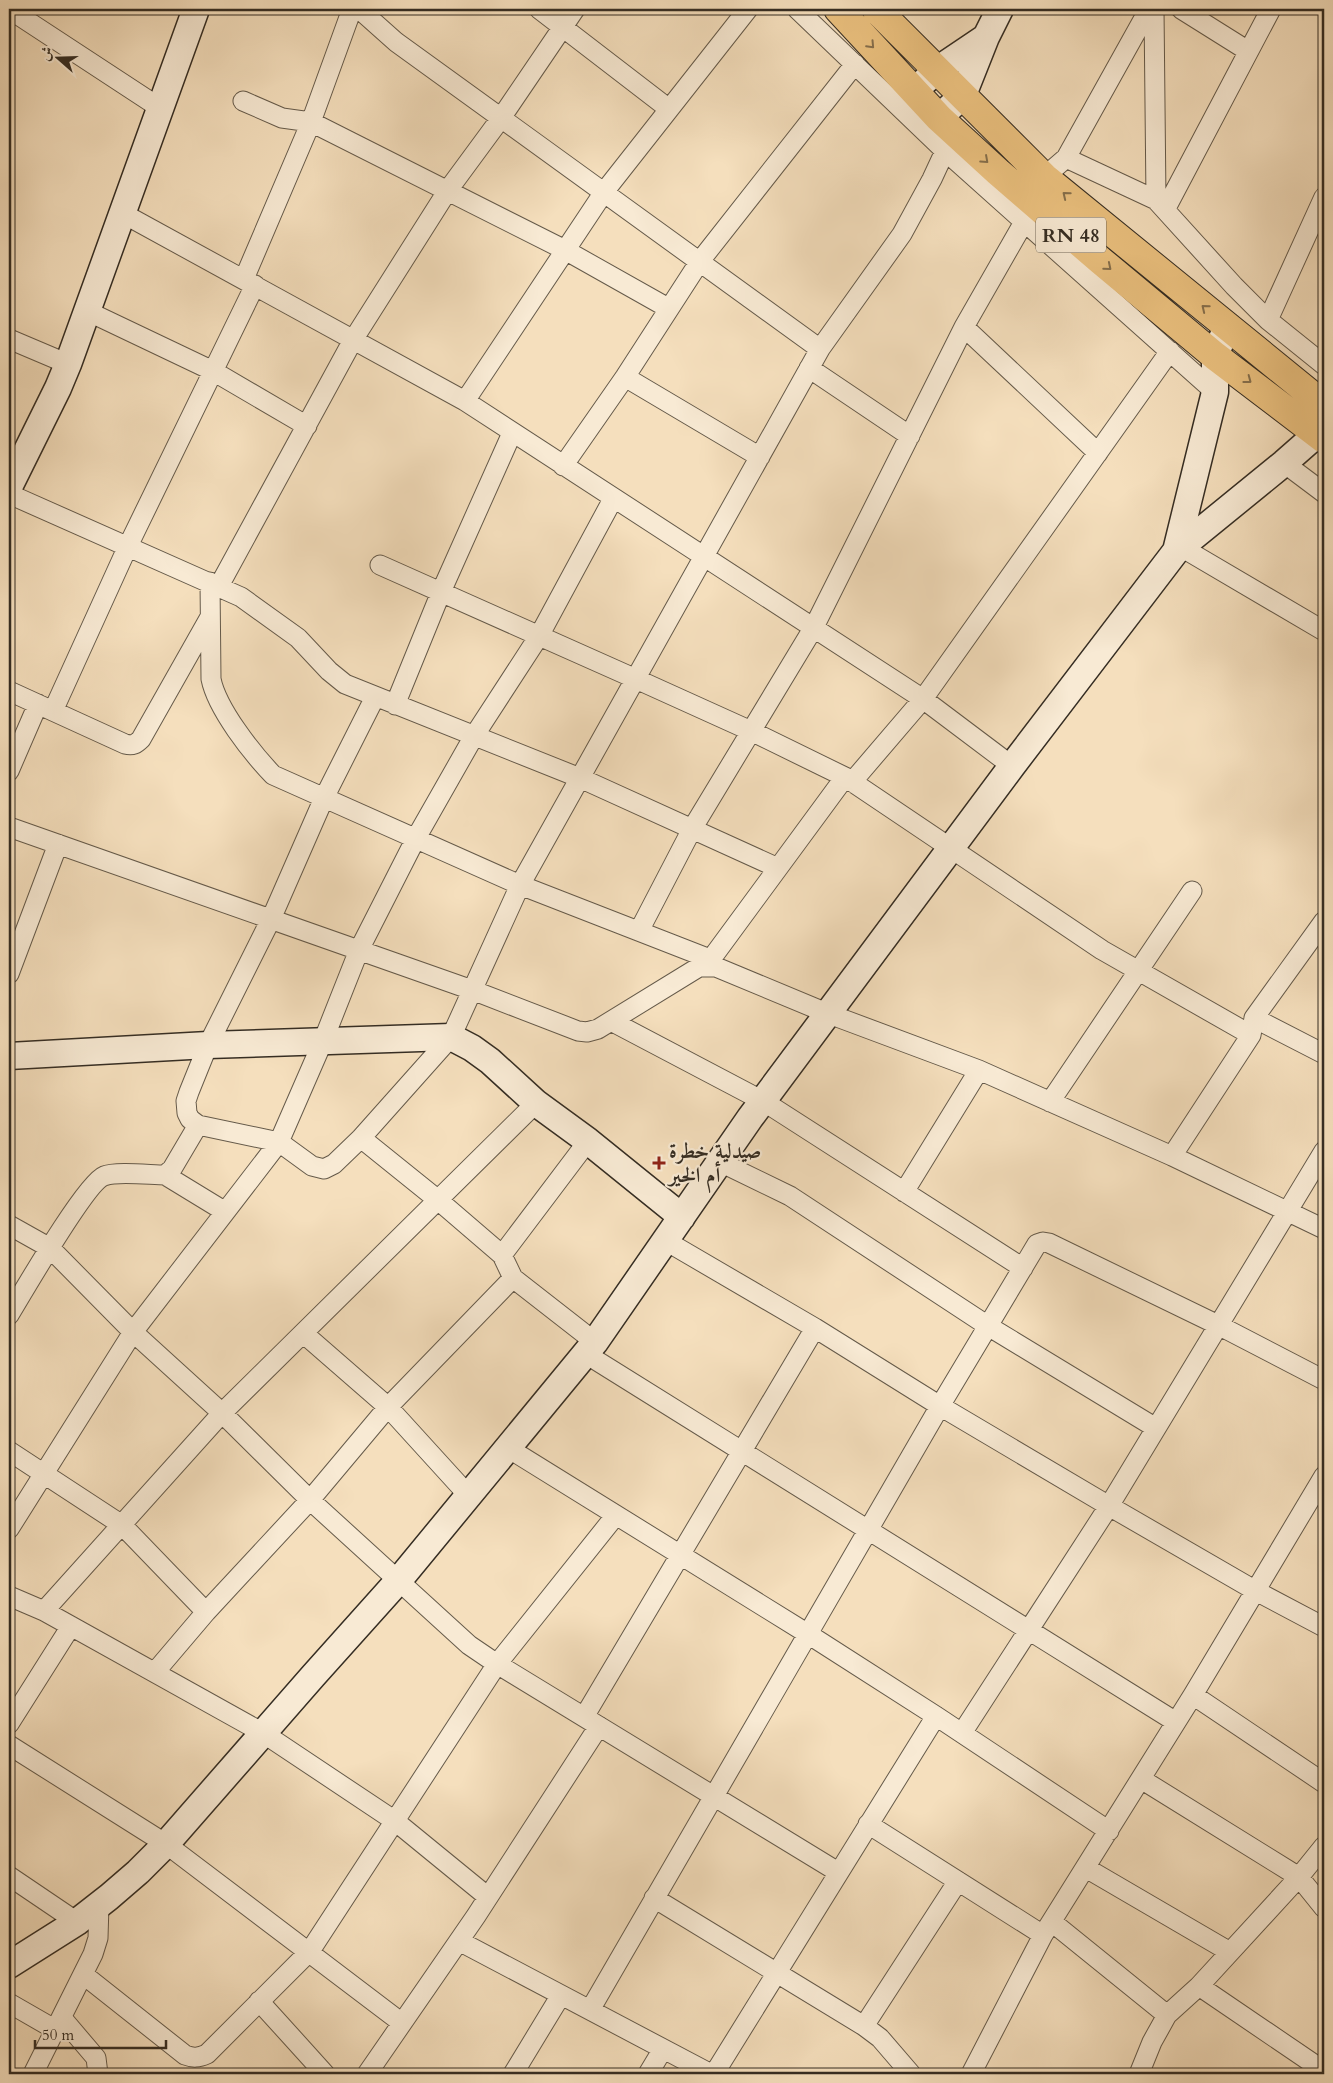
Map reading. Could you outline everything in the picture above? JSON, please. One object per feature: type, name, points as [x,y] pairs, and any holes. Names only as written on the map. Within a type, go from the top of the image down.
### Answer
[{"type":"highway","name":"RN 48","points":[[838,9],[939,118],[1215,356],[1321,436]]},
{"type":"highway","name":"RN 48","points":[[887,13],[937,70],[963,95],[1032,198],[1228,326],[1324,405]]},
{"type":"street","points":[[9,9],[160,108]]},
{"type":"street","points":[[9,487],[68,364],[196,9]]},
{"type":"street","points":[[9,772],[46,708],[128,546],[213,371],[311,122],[352,9]]},
{"type":"street","points":[[359,9],[396,42],[820,349]]},
{"type":"street","points":[[538,9],[563,26],[669,109]]},
{"type":"street","points":[[575,9],[501,118],[448,190],[354,340],[307,426],[215,584],[210,616],[211,679],[213,692],[218,702],[258,758],[273,775],[520,885],[638,931],[716,968],[829,1014],[979,1070],[1172,1156],[1324,1229]]},
{"type":"street","points":[[465,401],[604,192],[748,9]]},
{"type":"street","points":[[797,9],[945,151],[1032,198],[1170,352],[1215,392]]},
{"type":"street","points":[[939,118],[963,95],[986,37],[1000,9]]},
{"type":"street","points":[[638,931],[692,829],[814,627],[964,327],[1032,198],[1066,158],[1149,9]]},
{"type":"street","points":[[1154,9],[1161,205]]},
{"type":"street","points":[[1181,9],[1248,51]]},
{"type":"street","points":[[1161,205],[1270,9]]},
{"type":"street","points":[[914,91],[937,70],[986,37]]},
{"type":"street","points":[[563,466],[625,376],[700,261],[855,64]]},
{"type":"street","points":[[243,101],[282,118],[311,122],[565,250],[668,308]]},
{"type":"street","points":[[375,697],[324,798],[271,920],[208,1045],[186,1101],[186,1112],[190,1119],[198,1125],[279,1142],[312,1166],[324,1169],[334,1164],[361,1138],[451,1038],[520,885],[820,349],[902,234],[945,151]]},
{"type":"street","points":[[1066,158],[1161,205],[1234,286],[1268,320],[1324,365]]},
{"type":"street","points":[[1268,320],[1324,197]]},
{"type":"street","points":[[122,213],[465,401],[923,699],[1012,766]]},
{"type":"street","points":[[86,311],[213,371],[307,426]]},
{"type":"street","points":[[1179,549],[1215,392],[1215,356],[1228,326]]},
{"type":"street","points":[[964,327],[1098,453]]},
{"type":"street","points":[[9,339],[68,364]]},
{"type":"street","points":[[9,827],[472,990],[578,1031],[588,1032],[598,1029],[677,979],[708,963],[778,868],[848,780],[923,699],[1170,352]]},
{"type":"street","points":[[809,368],[910,436]]},
{"type":"street","points":[[625,376],[760,457]]},
{"type":"street","points":[[395,705],[441,592],[512,433]]},
{"type":"street","points":[[9,1965],[77,1922],[138,1872],[166,1844],[399,1580],[590,1348],[763,1102],[1012,766],[1179,549],[1321,436]]},
{"type":"street","points":[[1284,464],[1324,493]]},
{"type":"street","points":[[9,494],[241,597],[298,638],[329,671],[345,684],[580,778],[778,868]]},
{"type":"street","points":[[9,1529],[133,1332],[224,1211],[279,1142],[323,1041],[359,950],[416,838],[474,736],[539,636],[613,499]]},
{"type":"street","points":[[1179,549],[1324,631]]},
{"type":"street","points":[[380,565],[636,678],[751,731],[848,780],[1102,950],[1138,970],[1252,1026],[1324,1054]]},
{"type":"street","points":[[9,691],[125,744],[130,746],[136,744],[142,739],[210,616]]},
{"type":"street","points":[[9,974],[58,844]]},
{"type":"street","points":[[1050,1102],[1192,891]]},
{"type":"street","points":[[1172,1156],[1252,1026],[1324,921]]},
{"type":"street","points":[[611,1021],[763,1102],[1023,1268]]},
{"type":"street","points":[[9,1056],[208,1045],[451,1038],[472,1048],[490,1061],[536,1103],[588,1141],[682,1217]]},
{"type":"street","points":[[904,1192],[979,1070]]},
{"type":"street","points":[[44,1611],[222,1413],[536,1103]]},
{"type":"street","points":[[165,1175],[172,1169],[198,1125]]},
{"type":"street","points":[[361,1138],[502,1255],[513,1278],[590,1348],[743,1451],[868,1531],[1176,1722]]},
{"type":"street","points":[[502,1255],[588,1141]]},
{"type":"street","points":[[962,1733],[1109,1506],[1324,1151]]},
{"type":"street","points":[[720,1162],[790,1196],[988,1326],[1156,1428]]},
{"type":"street","points":[[9,1315],[50,1248],[101,1177],[109,1174],[165,1175],[224,1211]]},
{"type":"street","points":[[9,1225],[50,1248],[133,1332],[222,1413],[310,1500],[469,1645],[497,1664],[838,1872]]},
{"type":"street","points":[[666,1241],[815,1328],[940,1406],[1109,1506],[1256,1591],[1324,1627]]},
{"type":"street","points":[[590,2010],[940,1406],[1037,1244],[1046,1242],[1218,1325],[1324,1380]]},
{"type":"street","points":[[155,1672],[206,1612],[310,1500],[388,1407],[513,1278]]},
{"type":"street","points":[[367,2074],[488,1897],[592,1721],[681,1556],[815,1328]]},
{"type":"street","points":[[303,1333],[388,1407],[469,1496]]},
{"type":"street","points":[[508,1448],[808,1634],[1109,1831]]},
{"type":"street","points":[[9,1451],[122,1525],[206,1612]]},
{"type":"street","points":[[971,2074],[1048,1929],[1193,1695],[1324,1476]]},
{"type":"street","points":[[84,1974],[185,2055],[192,2058],[207,2054],[310,1951],[497,1664],[616,1515]]},
{"type":"street","points":[[9,1596],[44,1611],[263,1733],[395,1821],[488,1897]]},
{"type":"street","points":[[9,1724],[71,1626]]},
{"type":"street","points":[[1193,1695],[1324,1783]]},
{"type":"street","points":[[459,1941],[712,2074],[936,1716]]},
{"type":"street","points":[[9,1745],[166,1844],[310,1951],[402,2023]]},
{"type":"street","points":[[1141,1779],[1299,1878],[1324,1908]]},
{"type":"street","points":[[868,1824],[958,1881],[1048,1929],[1167,2015]]},
{"type":"street","points":[[1139,2074],[1152,2042],[1167,2015],[1199,1986],[1299,1878],[1324,1846]]},
{"type":"street","points":[[1086,1868],[1230,1952]]},
{"type":"street","points":[[9,1876],[77,1922]]},
{"type":"street","points":[[864,2026],[958,1881]]},
{"type":"street","points":[[654,1898],[864,2026],[880,2038],[911,2074]]},
{"type":"street","points":[[33,2074],[93,1954],[98,1938],[99,1905]]},
{"type":"street","points":[[1199,1986],[1324,2071]]},
{"type":"street","points":[[513,2074],[561,1995]]},
{"type":"street","points":[[259,2001],[325,2074]]},
{"type":"street","points":[[9,2003],[59,2024],[96,2058],[98,2074]]},
{"type":"street","points":[[648,2074],[663,2049]]},
{"type":"place","name":"صيدلية خطرة أم الخير","points":[[659,1163]]}]
